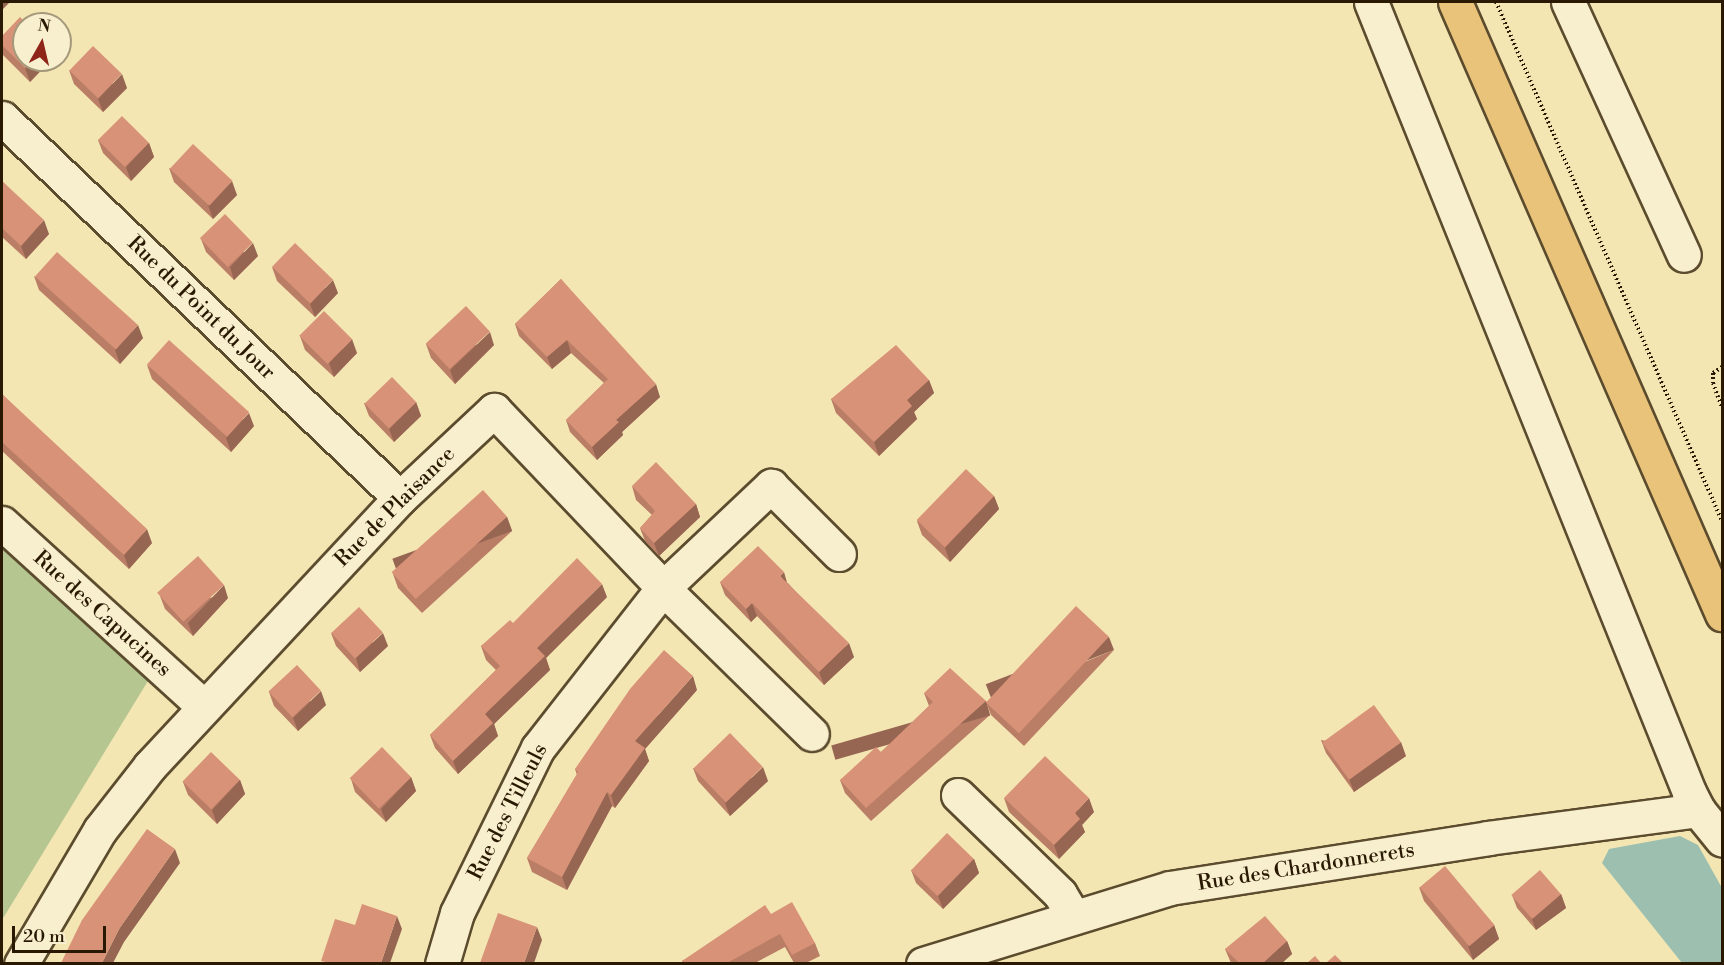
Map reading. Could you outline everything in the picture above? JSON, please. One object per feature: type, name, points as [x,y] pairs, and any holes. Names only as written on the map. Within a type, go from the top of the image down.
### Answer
[{"type":"main road","points":[[1455,2],[1722,614]]},
{"type":"street","points":[[1371,2],[1698,810],[1722,840]]},
{"type":"street","points":[[1568,2],[1684,255]]},
{"type":"street","name":"Rue du Point du Jour","points":[[2,118],[400,498]]},
{"type":"street","name":"Rue de Plaisance","points":[[21,963],[100,830],[203,706],[400,498],[494,410],[663,588],[812,734]]},
{"type":"street","name":"Rue des Tilleuls","points":[[442,963],[457,913],[538,748],[663,588],[771,486],[839,554]]},
{"type":"street","name":"Rue des Capucines","points":[[2,523],[203,706]]},
{"type":"street","points":[[958,795],[1060,894],[1074,917]]},
{"type":"street","name":"Rue des Chardonnerets","points":[[923,963],[1170,888],[1488,838],[1698,810]]},
{"type":"path","points":[[1496,2],[1722,520]]},
{"type":"path","points":[[1722,367],[1713,373],[1713,383],[1722,408]]},
{"type":"green space","points":[[2,541],[151,676],[2,920]]},
{"type":"shaded area","points":[[1680,836],[1698,845],[1722,888],[1722,963],[1682,963],[1602,863],[1609,849]]},
{"type":"building","points":[[12,25],[12,55],[2,45],[2,36]]},
{"type":"building","points":[[93,46],[122,74],[98,98],[71,72],[72,68]]},
{"type":"building","points":[[122,116],[149,143],[125,167],[98,140]]},
{"type":"building","points":[[193,144],[232,181],[209,206],[170,169]]},
{"type":"building","points":[[2,181],[44,220],[21,246],[2,228]]},
{"type":"building","points":[[225,214],[253,243],[228,267],[200,238]]},
{"type":"building","points":[[295,243],[333,280],[310,304],[272,267]]},
{"type":"building","points":[[57,252],[138,325],[116,349],[35,277]]},
{"type":"building","points":[[561,279],[656,384],[616,420],[619,422],[592,447],[566,420],[608,379],[567,340],[547,357],[515,324]]},
{"type":"building","points":[[466,306],[490,332],[450,369],[426,344]]},
{"type":"building","points":[[324,311],[352,339],[328,364],[299,336]]},
{"type":"building","points":[[169,340],[249,412],[227,437],[147,365]]},
{"type":"building","points":[[896,345],[929,380],[907,400],[912,406],[874,442],[831,399]]},
{"type":"building","points":[[392,377],[416,402],[389,429],[365,403]]},
{"type":"building","points":[[2,394],[147,529],[124,555],[2,442]]},
{"type":"building","points":[[656,462],[696,504],[654,543],[640,528],[655,511],[632,486]]},
{"type":"building","points":[[966,469],[994,496],[945,547],[917,520]]},
{"type":"building","points":[[483,490],[507,517],[416,599],[392,572]]},
{"type":"building","points":[[758,546],[784,572],[780,576],[849,643],[819,672],[752,603],[746,609],[720,582]]},
{"type":"building","points":[[198,556],[224,585],[183,622],[157,593]]},
{"type":"building","points":[[577,558],[602,584],[537,648],[545,656],[485,714],[493,723],[453,761],[430,735],[500,666],[481,646],[510,620],[513,623]]},
{"type":"building","points":[[1076,606],[1109,637],[1019,733],[986,703]]},
{"type":"building","points":[[359,607],[383,633],[355,659],[331,633]]},
{"type":"building","points":[[664,650],[693,676],[635,741],[645,748],[611,795],[607,792],[562,877],[527,858],[578,772],[575,769],[630,689]]},
{"type":"building","points":[[297,665],[321,691],[292,717],[268,692]]},
{"type":"building","points":[[950,668],[986,701],[866,808],[840,780],[876,747],[881,752],[933,702],[924,693]]},
{"type":"building","points":[[1374,705],[1401,742],[1349,780],[1322,743]]},
{"type":"building","points":[[730,733],[763,767],[726,802],[693,768]]},
{"type":"building","points":[[382,747],[411,777],[379,808],[350,778]]},
{"type":"building","points":[[211,752],[240,780],[211,809],[183,781]]},
{"type":"building","points":[[1045,756],[1089,798],[1075,813],[1080,819],[1054,845],[1004,798]]},
{"type":"building","points":[[147,829],[175,849],[119,929],[102,963],[61,963],[82,920]]},
{"type":"building","points":[[947,833],[974,859],[937,896],[911,870]]},
{"type":"building","points":[[1445,866],[1494,925],[1469,946],[1420,887]]},
{"type":"building","points":[[1540,870],[1561,894],[1532,919],[1511,895]]},
{"type":"building","points":[[792,902],[815,943],[792,955],[780,934],[727,963],[684,963],[682,961],[765,905],[771,914]]},
{"type":"building","points":[[362,904],[397,916],[381,963],[321,961],[335,919],[355,925]]},
{"type":"building","points":[[498,913],[537,927],[524,963],[480,963]]},
{"type":"building","points":[[1265,916],[1287,941],[1263,963],[1239,963],[1225,949]]},
{"type":"building","points":[[1335,955],[1343,963],[1326,963]]},
{"type":"building","points":[[1315,956],[1321,963],[1307,963]]}]
